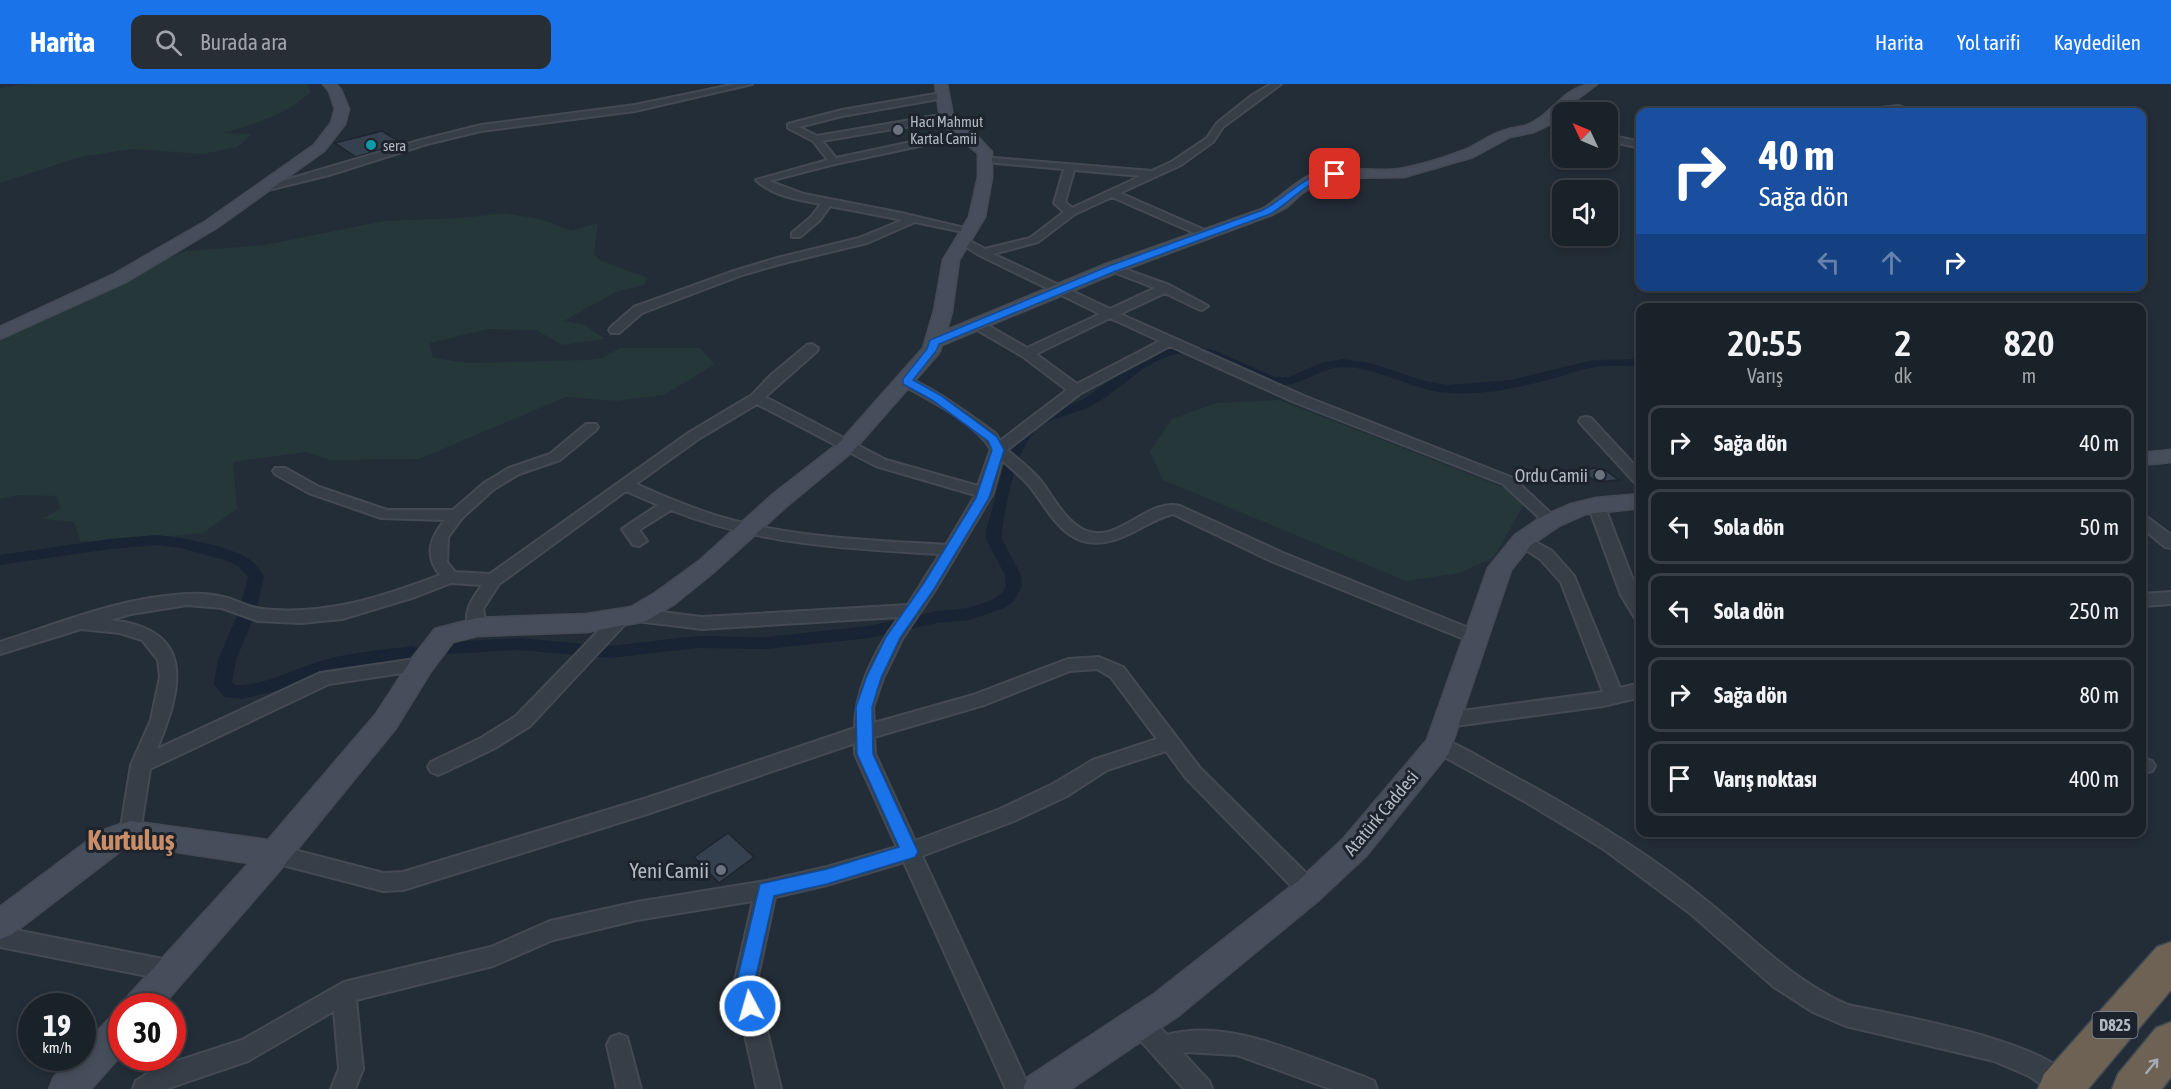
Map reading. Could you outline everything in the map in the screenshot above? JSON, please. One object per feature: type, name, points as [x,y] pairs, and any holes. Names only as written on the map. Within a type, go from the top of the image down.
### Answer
[{"type":"highway","name":"D825","points":[[2062,1087],[2171,960]]},
{"type":"highway","points":[[2134,1089],[2171,1043]]},
{"type":"street","points":[[0,334],[120,278],[212,224],[319,148],[338,124],[342,109],[335,90],[328,84]]},
{"type":"street","points":[[264,188],[481,128],[635,108],[748,84]]},
{"type":"street","points":[[972,242],[1034,240],[1071,212],[1156,174],[1209,140],[1220,125],[1254,98],[1277,84]]},
{"type":"street","points":[[1565,102],[1591,84]]},
{"type":"street","points":[[438,766],[488,743],[523,721],[600,641],[629,616],[664,599],[846,447],[932,349],[943,311],[951,260],[972,242],[984,177],[986,152],[948,124],[943,99]]},
{"type":"street","points":[[816,139],[943,99]]},
{"type":"street","points":[[834,161],[816,139],[791,126],[834,115],[943,99]]},
{"type":"street","points":[[934,342],[1112,268],[1267,212],[1282,204],[1296,191],[1316,178],[1335,174],[1404,174],[1468,154],[1506,134],[1552,124]]},
{"type":"street","points":[[963,134],[834,161],[761,180],[772,188],[827,204],[863,208],[914,219],[972,242],[1058,290],[1211,360],[1299,399],[1508,481],[1551,521]]},
{"type":"street","points":[[1618,140],[1636,144]]},
{"type":"street","points":[[985,159],[1156,174]]},
{"type":"street","points":[[1070,166],[1059,203],[1071,212]]},
{"type":"street","points":[[1113,194],[1205,234]]},
{"type":"street","points":[[796,235],[815,219],[827,204]]},
{"type":"street","points":[[615,330],[638,310],[738,273],[781,260],[863,241],[914,219]]},
{"type":"street","points":[[1112,268],[1165,288],[1202,306]]},
{"type":"street","points":[[1027,353],[1165,288]]},
{"type":"street","points":[[978,325],[1027,353],[1076,390]]},
{"type":"street","points":[[1017,1089],[865,754],[864,707],[874,678],[894,637],[985,493],[998,450],[1076,390],[1170,341]]},
{"type":"street","points":[[477,627],[475,609],[493,580],[695,435],[757,398],[776,378],[812,348]]},
{"type":"street","points":[[906,381],[936,398],[993,439],[998,450],[1026,470],[1067,527],[1088,537],[1119,532],[1162,511],[1175,509],[1277,556],[1475,637]]},
{"type":"street","points":[[757,398],[846,447],[881,463],[985,493]]},
{"type":"street","points":[[1586,421],[1636,476]]},
{"type":"street","points":[[450,577],[439,563],[440,536],[457,515],[489,486],[514,471],[555,457],[591,427]]},
{"type":"street","points":[[2146,459],[2171,456]]},
{"type":"street","points":[[280,471],[314,490],[386,515],[457,515]]},
{"type":"street","points":[[624,485],[714,520],[830,542],[951,550]]},
{"type":"street","name":"Atatürk Caddesi","points":[[1041,1089],[1166,1005],[1309,890],[1356,847],[1443,732],[1500,568],[1523,540],[1551,521],[1596,505],[1636,501]]},
{"type":"street","points":[[639,541],[630,529],[671,503]]},
{"type":"street","points":[[1596,505],[1629,595],[1636,606]]},
{"type":"street","points":[[2146,523],[2171,543]]},
{"type":"street","points":[[1523,540],[1546,555],[1568,580],[1614,696]]},
{"type":"street","points":[[0,648],[130,608],[187,599],[224,603],[258,615],[301,617],[342,613],[409,593],[450,577],[493,580]]},
{"type":"street","points":[[2146,600],[2171,598]]},
{"type":"street","points":[[153,993],[275,854],[386,721],[422,664],[444,635],[477,627],[587,623],[629,616],[702,623],[910,614]]},
{"type":"street","points":[[81,624],[121,627],[148,636],[167,658],[169,677],[160,720],[141,765],[130,833]]},
{"type":"street","points":[[0,925],[112,840],[130,833],[275,854],[383,882],[403,881],[647,806],[863,734],[978,700],[1068,664],[1099,663],[1117,672],[1194,773],[1309,890]]},
{"type":"street","points":[[141,765],[326,678],[422,664]]},
{"type":"street","points":[[1443,732],[1636,691]]},
{"type":"street","points":[[1443,732],[1541,800],[1609,842],[1699,908],[1782,980],[1811,999],[1846,1015],[1996,1050],[2029,1064],[2062,1087]]},
{"type":"street","points":[[145,1089],[165,1076],[248,1050],[344,993],[493,956],[550,931],[637,911],[766,890],[827,876],[909,852],[1007,815],[1060,790],[1100,765],[1171,742]]},
{"type":"street","points":[[766,890],[745,985],[769,1089]]},
{"type":"street","points":[[0,937],[173,971]]},
{"type":"street","points":[[344,993],[351,1069],[344,1089]]},
{"type":"street","points":[[1140,1023],[1200,1089]]},
{"type":"street","points":[[1162,1048],[1186,1041],[1237,1044],[1365,1089]]},
{"type":"street","points":[[67,1089],[108,1044]]},
{"type":"street","points":[[619,1045],[629,1089]]},
{"type":"shaded area","points":[[26,84],[307,84],[311,92],[291,107],[270,118],[222,133],[252,134],[237,147],[203,154],[132,149],[80,157],[0,183],[0,88]]},
{"type":"shaded area","points":[[505,213],[543,220],[571,231],[598,223],[594,254],[600,260],[648,278],[644,285],[616,292],[564,321],[585,325],[605,339],[562,345],[536,330],[488,329],[429,343],[433,358],[469,363],[588,360],[601,358],[620,348],[700,348],[715,364],[664,395],[616,401],[566,397],[419,459],[331,460],[306,452],[233,462],[237,509],[203,533],[116,541],[80,541],[74,522],[43,519],[61,508],[56,496],[18,495],[0,499],[0,339],[140,270],[186,251],[265,245],[384,221],[461,218]]},
{"type":"shaded area","points":[[1280,400],[1528,497],[1494,557],[1460,573],[1406,581],[1163,480],[1150,452],[1172,419],[1216,403]]},
{"type":"building","name":"sera","points":[[382,131],[402,143],[356,157],[335,143]]},
{"type":"building","name":"Ordu Camii","points":[[1593,468],[1605,470],[1619,480],[1598,482],[1581,473]]},
{"type":"building","name":"Yeni Camii","points":[[728,833],[754,857],[719,883],[694,857]]},
{"type":"waterway","points":[[447,648],[520,644],[610,652],[697,642],[767,643],[869,632],[937,617],[970,614],[998,604],[1008,597],[1014,586],[1013,575],[994,539],[994,531],[1011,465],[1026,432],[1039,421],[1087,403],[1149,361],[1175,350],[1201,350],[1274,381],[1292,380],[1325,366],[1343,363],[1370,367],[1421,385],[1448,389],[1473,389],[1511,384],[1593,364],[1636,363]]},
{"type":"waterway","points":[[0,560],[147,540],[190,545],[239,560],[249,566],[256,577],[247,611],[223,676],[223,684],[230,692],[266,688],[335,663],[412,652]]},
{"type":"place","name":"Hacı Mahmut Kartal Camii","points":[[898,130]]},
{"type":"place","name":"sera","points":[[371,145]]},
{"type":"place","name":"Ordu Camii","points":[[1600,475]]},
{"type":"place","name":"Yeni Camii","points":[[721,870]]},
{"type":"district","name":"Kurtuluş","points":[[131,840]]},
{"type":"route","points":[[750,1006],[745,985],[766,890],[827,876],[909,852],[865,754],[864,707],[874,678],[894,637],[929,586],[985,493],[998,450],[993,439],[936,398],[906,381],[932,349],[934,342],[1112,268],[1267,212],[1282,204],[1296,191],[1316,178],[1335,174]]}]
